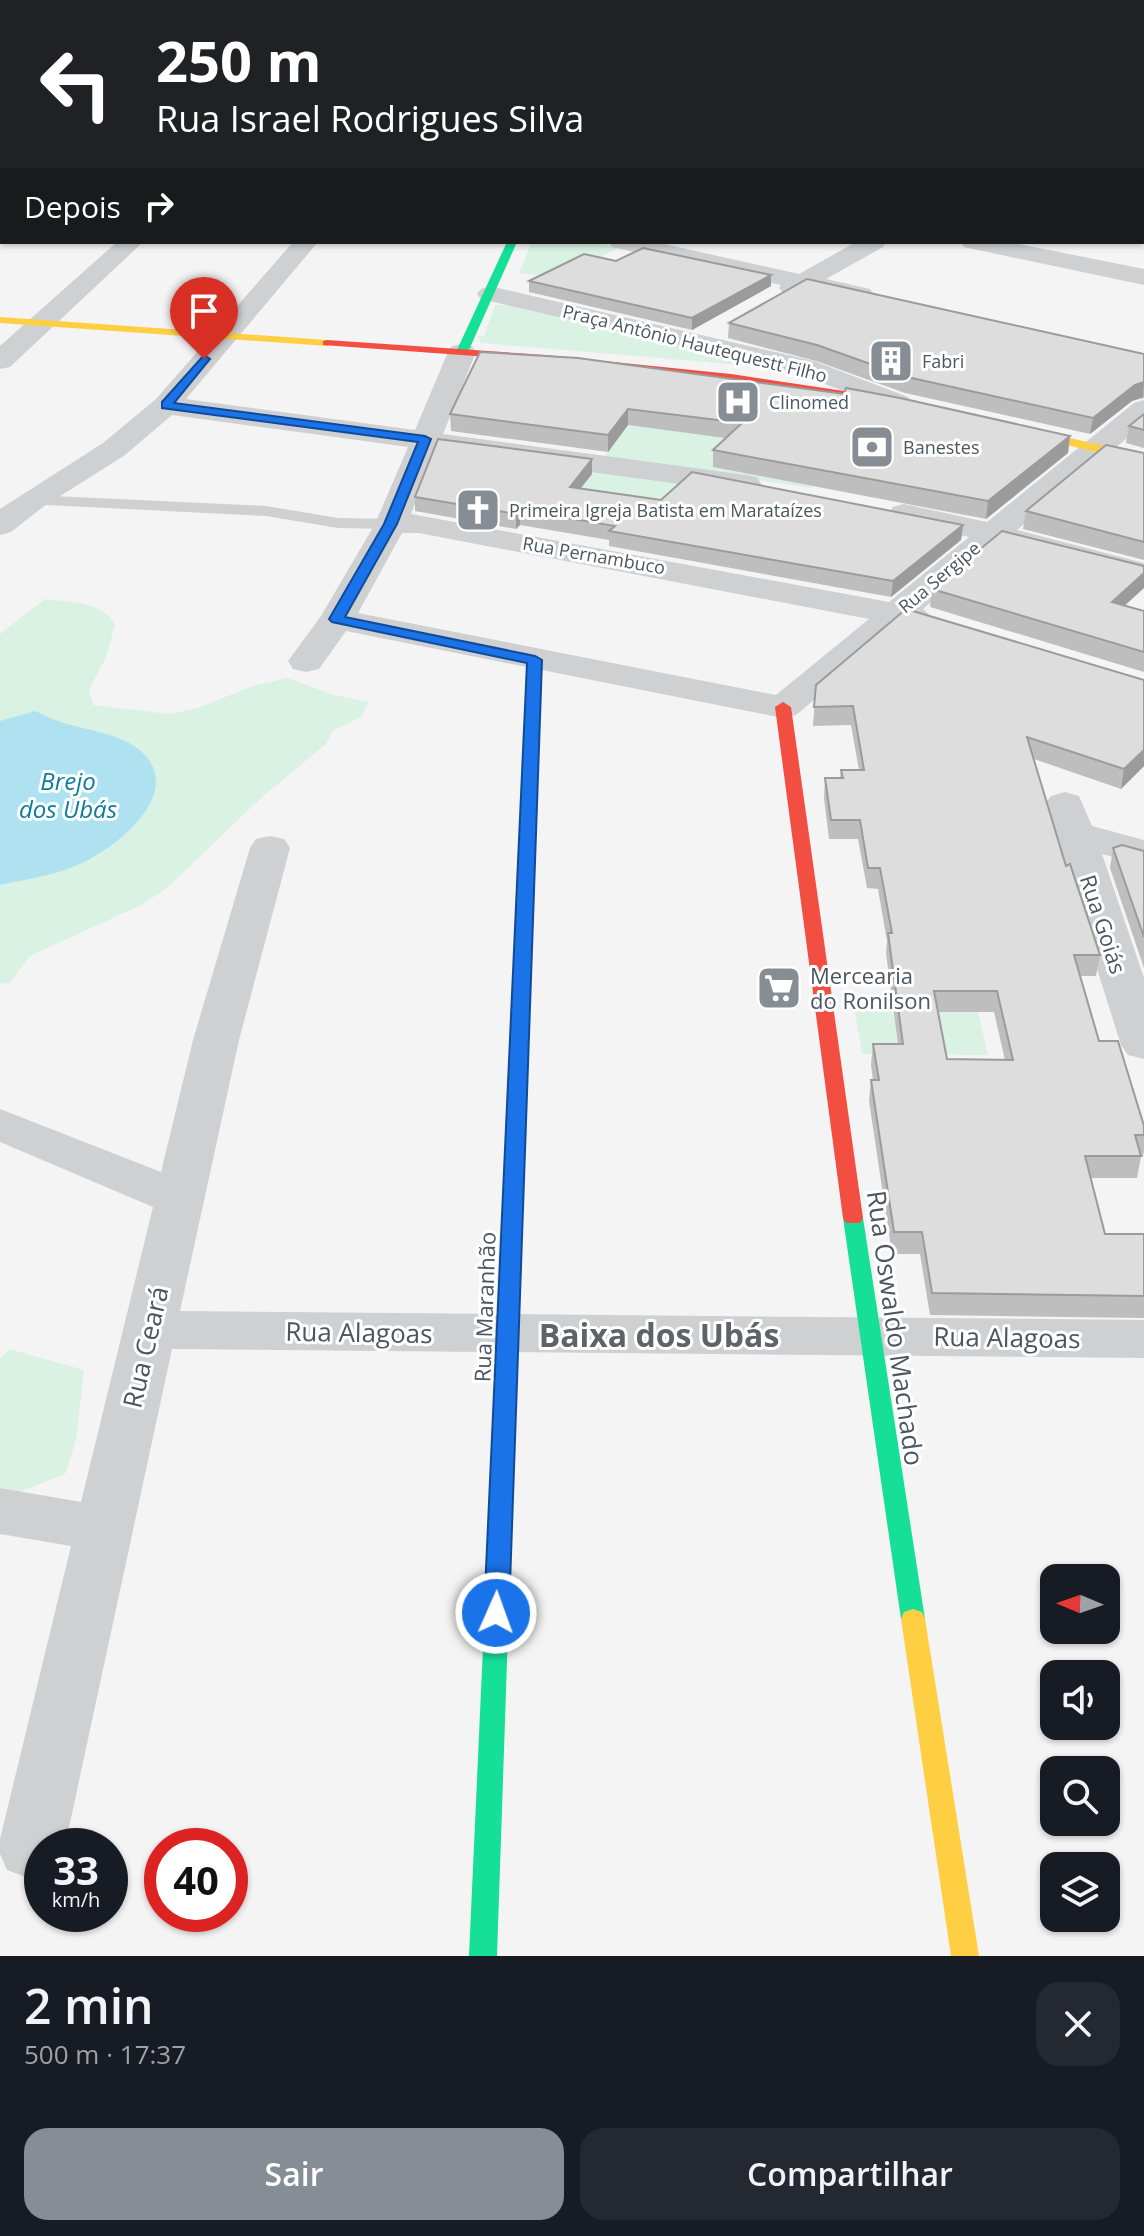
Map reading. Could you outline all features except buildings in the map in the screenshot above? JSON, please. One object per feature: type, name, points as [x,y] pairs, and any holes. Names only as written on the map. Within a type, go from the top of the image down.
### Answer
[{"type":"street","points":[[0,361],[129,244]]},
{"type":"street","points":[[0,525],[32,500],[114,449],[166,405],[304,244]]},
{"type":"street","points":[[306,661],[337,619],[391,524],[462,352],[511,244]]},
{"type":"street","points":[[630,244],[880,299]]},
{"type":"street","points":[[765,304],[870,244]]},
{"type":"street","points":[[983,244],[1144,277]]},
{"type":"street","name":"Praça Antônio Hautequestt Filho","points":[[490,294],[830,374],[910,405]]},
{"type":"street","points":[[0,320],[462,352],[731,377],[910,405]]},
{"type":"street","points":[[696,342],[726,325]]},
{"type":"street","points":[[166,405],[692,475],[778,490]]},
{"type":"street","name":"Rua Sergipe","points":[[783,707],[1144,409]]},
{"type":"street","points":[[989,423],[1144,459]]},
{"type":"street","points":[[868,507],[993,533],[1144,573]]},
{"type":"street","name":"Rua Pernambuco","points":[[391,524],[419,523],[897,611],[941,625]]},
{"type":"street","points":[[337,619],[783,707]]},
{"type":"street","name":"Rua Maranhão","points":[[483,1956],[535,660]]},
{"type":"street","name":"Rua Oswaldo Machado","points":[[783,707],[869,1335],[965,1956]]},
{"type":"street","name":"Rua Goiás","points":[[1144,853],[1070,819],[1144,1045]]},
{"type":"street","name":"Rua Ceará","points":[[36,1828],[216,1040],[270,848]]},
{"type":"street","points":[[0,1124],[180,1199]]},
{"type":"street","name":"Rua Alagoas","points":[[149,1330],[1144,1339]]},
{"type":"street","points":[[0,1511],[104,1529]]},
{"type":"lane","name":"Rua Pernambuco","points":[[32,500],[266,511],[338,523],[391,524]]},
{"type":"green space","points":[[531,244],[601,244],[618,248],[560,278],[519,273]]},
{"type":"green space","points":[[495,305],[508,305],[765,367],[481,343],[478,336],[484,336]]},
{"type":"green space","points":[[628,425],[844,453],[811,488],[603,458]]},
{"type":"green space","points":[[541,459],[696,483],[660,516],[512,493]]},
{"type":"green space","points":[[45,599],[94,607],[110,617],[115,625],[106,657],[89,690],[93,705],[169,714],[198,708],[253,686],[287,678],[334,695],[369,702],[361,717],[333,731],[326,744],[262,797],[166,889],[141,905],[30,956],[9,984],[0,983],[0,634]]},
{"type":"green space","points":[[855,1011],[978,1012],[988,1055],[862,1054]]},
{"type":"green space","points":[[9,1349],[84,1370],[76,1440],[65,1474],[19,1492],[0,1487],[0,1359]]},
{"type":"water","name":"Brejo dos Ubás","points":[[35,711],[55,720],[114,736],[134,746],[154,769],[156,785],[151,802],[141,817],[112,845],[62,871],[0,885],[0,721]]},
{"type":"traffic: fast","points":[[462,352],[511,244]]},
{"type":"traffic: fast","points":[[853,1218],[913,1619]]},
{"type":"traffic: fast","points":[[483,1956],[511,1250]]},
{"type":"traffic: slow","points":[[0,320],[327,343]]},
{"type":"traffic: slow","points":[[1010,428],[1144,459]]},
{"type":"traffic: slow","points":[[511,1250],[535,660]]},
{"type":"traffic: slow","points":[[913,1619],[965,1956]]},
{"type":"traffic: jam","points":[[327,343],[545,358],[731,377],[904,404]]},
{"type":"traffic: jam","points":[[783,707],[853,1218]]},
{"type":"place","name":"Fabri","points":[[891,361]]},
{"type":"place","name":"Clinomed","points":[[738,402]]},
{"type":"place","name":"Banestes","points":[[872,447]]},
{"type":"place","name":"Primeira Igreja Batista em Marataízes","points":[[478,510]]},
{"type":"place","name":"Mercearia do Ronilson","points":[[779,988]]},
{"type":"district","name":"Baixa dos Ubás","points":[[659,1334]]},
{"type":"route","points":[[204,359],[166,405],[425,439],[391,524],[337,619],[535,660],[496,1613]]}]
